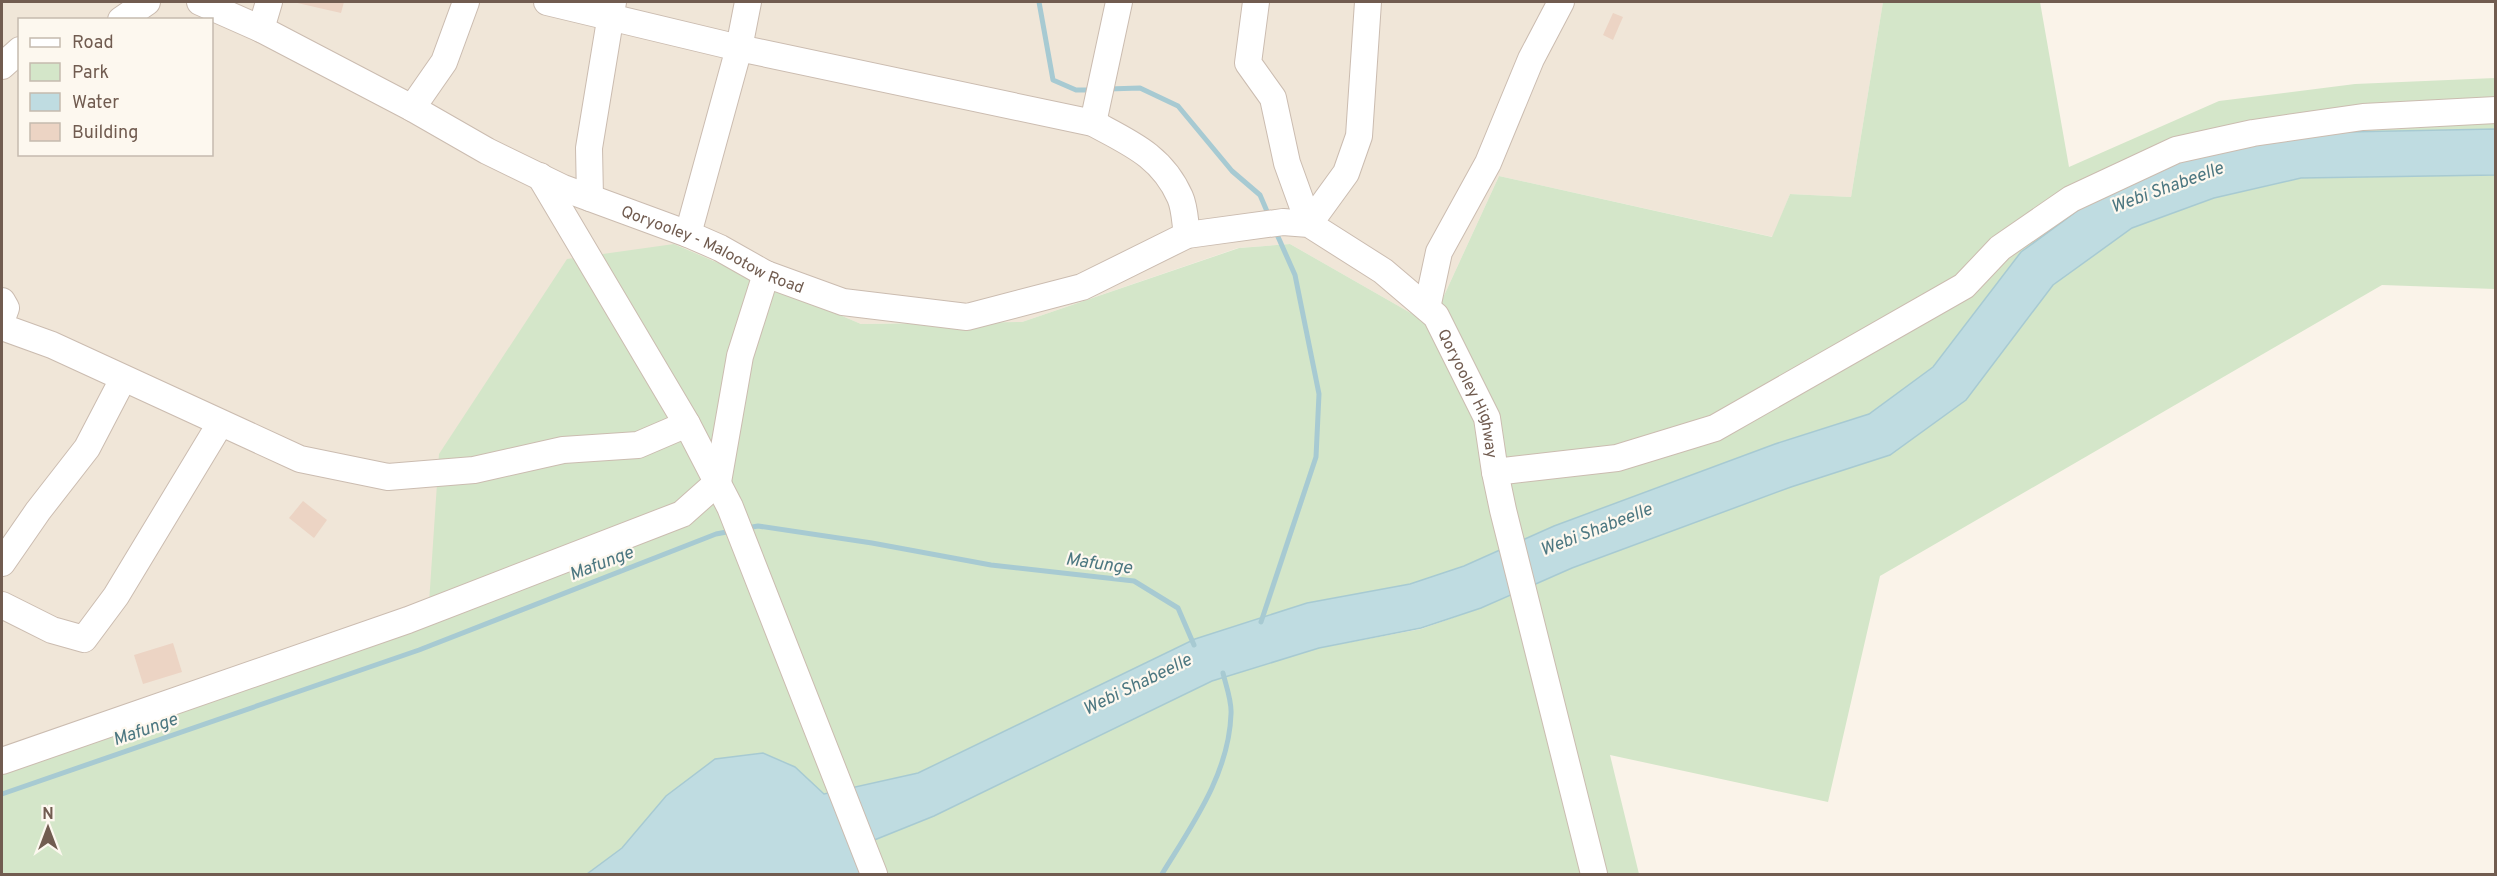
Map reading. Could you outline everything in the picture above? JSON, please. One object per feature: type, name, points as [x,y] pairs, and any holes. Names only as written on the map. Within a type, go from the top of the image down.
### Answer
[{"type":"street","points":[[124,18],[147,2]]},
{"type":"street","name":"Qoryooley - Malootow Road","points":[[200,2],[261,29],[412,108],[488,151],[563,188],[688,234],[720,248],[766,274],[843,302],[967,317],[1082,287],[1187,234],[1283,222]]},
{"type":"street","points":[[261,29],[269,2]]},
{"type":"street","points":[[412,108],[444,62],[466,2]]},
{"type":"street","points":[[547,2],[611,9],[739,48],[1097,103],[1137,147],[1161,165],[1181,199],[1187,234]]},
{"type":"street","points":[[688,234],[739,48],[748,2]]},
{"type":"street","points":[[1097,103],[1105,75],[1119,2]]},
{"type":"street","points":[[1256,2],[1248,63],[1274,98],[1287,163],[1309,224]]},
{"type":"street","points":[[1309,224],[1346,173],[1359,136],[1368,2]]},
{"type":"street","points":[[1426,308],[1439,252],[1488,163],[1531,59],[1561,2]]},
{"type":"street","points":[[590,198],[588,148],[611,9]]},
{"type":"street","points":[[2,66],[18,52]]},
{"type":"street","points":[[1495,472],[1617,458],[1715,428],[1964,286],[2000,248],[2071,199],[2176,150],[2253,133],[2363,117],[2496,111]]},
{"type":"street","points":[[540,176],[687,424],[730,507],[872,869]]},
{"type":"street","name":"Qoryooley Highway","points":[[1283,222],[1309,224],[1383,271],[1436,316],[1487,418],[1503,510],[1594,874]]},
{"type":"street","points":[[2,761],[408,620],[682,514],[718,482],[740,356],[766,274]]},
{"type":"street","points":[[2,302],[6,308],[2,319]]},
{"type":"street","points":[[2,327],[52,345],[300,459],[388,477],[474,470],[563,450],[638,445],[687,424]]},
{"type":"street","points":[[2,563],[38,511],[87,448],[123,379]]},
{"type":"street","points":[[2,605],[52,630],[84,639],[116,596],[220,424]]},
{"type":"shaded area","points":[[2,2],[1883,2],[1851,197],[1790,194],[1773,237],[1499,176],[1442,300],[1416,316],[1290,244],[1238,248],[1022,322],[861,324],[674,244],[429,603],[2,751]]},
{"type":"green space","points":[[1883,2],[2040,2],[2069,167],[2219,101],[2355,84],[2495,78],[2495,129],[2295,133],[2021,252],[1933,367],[1869,414],[1775,444],[1554,526],[1464,566],[1410,584],[1307,603],[1195,639],[918,773],[824,794],[795,768],[666,796],[622,848],[587,874],[2,874],[2,751],[429,603],[439,454],[567,259],[674,244],[861,324],[1022,322],[1239,248],[1290,244],[1416,316],[1442,300],[1499,176],[1772,237],[1790,194],[1851,197]]},
{"type":"green space","points":[[2495,175],[2495,289],[2382,285],[1880,576],[1828,802],[1610,755],[1639,874],[863,874],[852,849],[934,816],[1212,681],[1319,648],[1421,629],[1481,608],[1572,568],[1791,487],[1890,455],[1966,400],[2053,285],[2132,228],[2214,198],[2301,178]]},
{"type":"water","name":"Webi Shabeelle","points":[[2495,129],[2495,175],[2301,178],[2214,198],[2132,228],[2053,285],[1966,400],[1890,455],[1791,487],[1572,568],[1481,608],[1421,628],[1319,648],[1212,681],[934,816],[852,849],[863,874],[587,874],[622,848],[666,796],[715,759],[763,753],[795,767],[824,794],[918,773],[1195,639],[1307,603],[1410,584],[1464,566],[1554,526],[1775,444],[1869,414],[1933,367],[2021,252],[2110,187],[2201,154],[2295,133]]},
{"type":"building","points":[[293,2],[344,2],[341,13]]},
{"type":"building","points":[[1613,13],[1623,17],[1613,40],[1603,35]]},
{"type":"building","points":[[303,501],[327,520],[314,538],[289,518]]},
{"type":"building","points":[[173,643],[182,672],[143,684],[134,655]]},
{"type":"waterway","points":[[1039,2],[1053,80],[1076,90],[1092,90]]},
{"type":"waterway","points":[[1108,89],[1140,88],[1178,106],[1232,171],[1260,195],[1269,216]]},
{"type":"waterway","points":[[1261,622],[1316,457],[1319,394],[1295,275],[1275,230]]},
{"type":"waterway","name":"Mafunge","points":[[747,528],[758,526],[872,543],[991,565],[1134,581],[1178,608],[1194,645]]},
{"type":"waterway","name":"Mafunge","points":[[2,794],[419,650],[716,534],[732,531]]},
{"type":"waterway","points":[[1162,874],[1207,798],[1224,757],[1229,736],[1231,709],[1223,673]]}]
